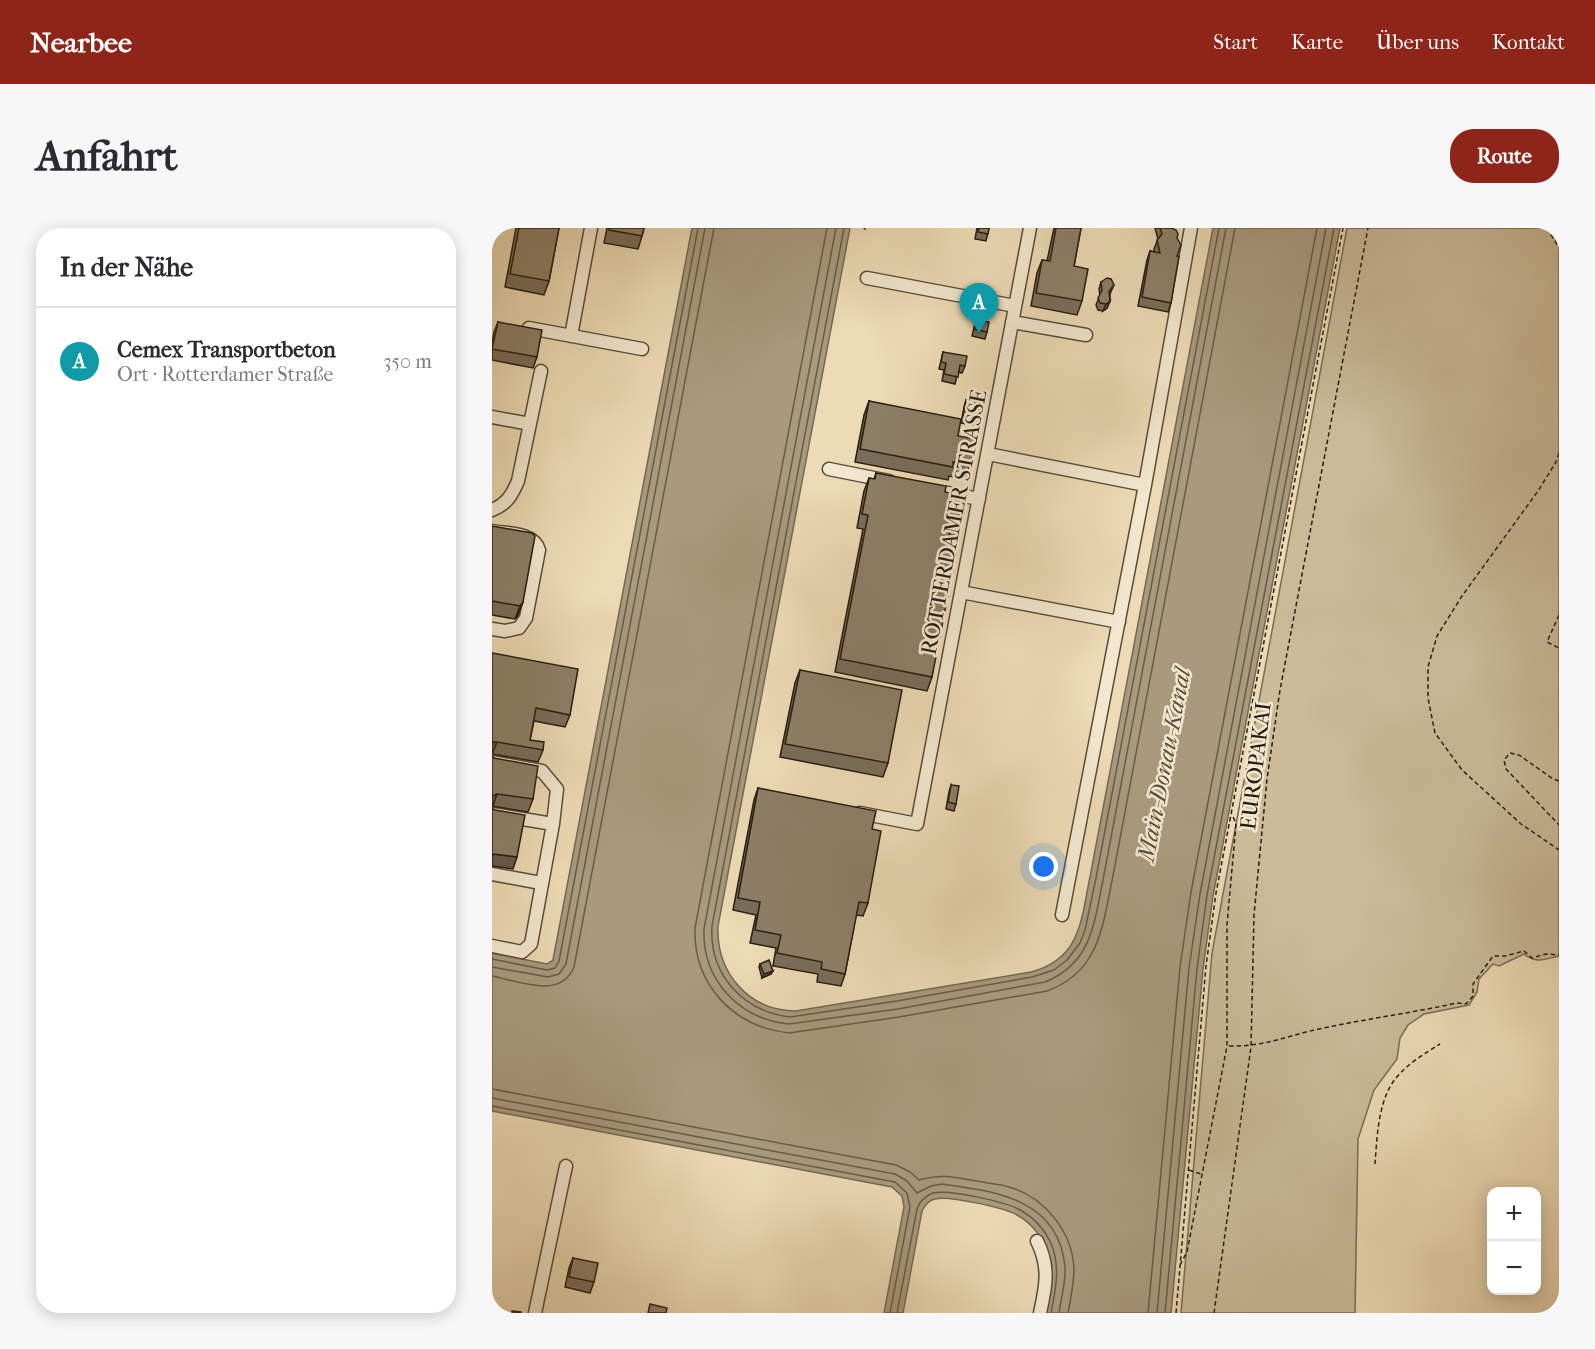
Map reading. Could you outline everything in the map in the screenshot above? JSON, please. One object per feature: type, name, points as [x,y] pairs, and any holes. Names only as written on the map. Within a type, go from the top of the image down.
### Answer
[{"type":"street","points":[[571,336],[591,228]]},
{"type":"street","name":"ROTTERDAMER STRASSE","points":[[847,810],[917,824],[1030,228]]},
{"type":"street","points":[[1062,915],[1145,485],[1191,228]]},
{"type":"street","points":[[867,278],[1015,306]]},
{"type":"street","points":[[1012,322],[1086,335]]},
{"type":"street","points":[[515,325],[642,349]]},
{"type":"street","points":[[492,510],[503,505],[513,495],[542,371]]},
{"type":"street","points":[[492,417],[530,424]]},
{"type":"street","points":[[987,454],[1145,485]]},
{"type":"street","points":[[830,469],[898,483]]},
{"type":"street","points":[[933,490],[979,499]]},
{"type":"street","points":[[492,531],[532,538],[539,550],[526,618],[519,628],[505,632],[492,629]]},
{"type":"street","points":[[961,592],[1119,622]]},
{"type":"street","points":[[492,762],[542,771],[556,789],[553,824],[531,944],[522,952],[492,946]]},
{"type":"street","points":[[492,814],[553,824]]},
{"type":"street","points":[[492,874],[542,883]]},
{"type":"street","points":[[535,1313],[566,1166]]},
{"type":"street","points":[[1037,1241],[1044,1255],[1046,1275],[1040,1313]]},
{"type":"path","points":[[1176,1313],[1206,966],[1216,893],[1343,228]]},
{"type":"path","name":"EUROPAKAI","points":[[1214,1313],[1251,1047],[1254,915],[1267,779],[1282,678],[1368,228]]},
{"type":"path","points":[[1547,228],[1559,248]]},
{"type":"path","points":[[1559,453],[1538,491],[1462,596],[1437,636],[1428,667],[1428,698],[1435,733],[1462,770],[1521,824],[1559,850]]},
{"type":"path","points":[[1556,462],[1559,467]]},
{"type":"path","points":[[1559,615],[1547,642],[1559,648]]},
{"type":"path","points":[[1559,781],[1519,755],[1510,753],[1504,760],[1506,769],[1559,825]]},
{"type":"path","points":[[1180,1266],[1187,1252],[1227,1046],[1227,925],[1236,824],[1231,812]]},
{"type":"path","points":[[1227,1046],[1251,1047],[1292,1035],[1364,1020],[1457,1003],[1466,1004],[1473,996],[1473,984],[1493,957],[1524,951],[1532,958],[1546,954],[1559,955]]},
{"type":"path","points":[[1375,1164],[1376,1141],[1383,1106],[1393,1082],[1413,1061],[1440,1044]]},
{"type":"path","points":[[1188,1169],[1202,1174]]},
{"type":"shaded area","points":[[1347,228],[1559,228],[1559,956],[1537,960],[1524,954],[1499,966],[1493,964],[1479,979],[1477,992],[1469,1005],[1424,1014],[1408,1025],[1400,1038],[1397,1059],[1374,1090],[1358,1139],[1355,1313],[1181,1313],[1212,953]]},
{"type":"water","name":"Main-Donau-Kanal","points":[[692,228],[850,228],[718,926],[723,959],[729,974],[739,986],[764,1004],[796,1011],[1031,972],[1048,966],[1069,948],[1081,923],[1084,908],[1213,228],[1340,228],[1213,896],[1203,969],[1171,1313],[1045,1313],[1051,1283],[1051,1268],[1048,1253],[1036,1231],[1022,1218],[1001,1209],[963,1200],[942,1198],[931,1200],[922,1211],[903,1313],[884,1313],[904,1207],[902,1196],[892,1187],[492,1111],[492,953],[547,964],[553,960]]},
{"type":"building","points":[[519,228],[559,228],[549,281],[510,274]]},
{"type":"building","points":[[609,228],[644,228],[642,236],[609,230]]},
{"type":"building","points":[[979,228],[989,228],[988,234],[978,232]]},
{"type":"building","points":[[1056,228],[1081,228],[1074,266],[1088,269],[1082,301],[1036,293],[1042,260],[1050,261]]},
{"type":"building","points":[[1160,228],[1176,230],[1181,245],[1177,256],[1179,256],[1171,303],[1142,297],[1150,251],[1160,253],[1157,240],[1162,234]]},
{"type":"building","points":[[1107,278],[1111,279],[1114,285],[1109,291],[1110,301],[1106,304],[1100,303],[1098,298],[1102,290],[1101,282]]},
{"type":"building","points":[[976,320],[989,322],[987,332],[974,329]]},
{"type":"building","points":[[498,322],[542,330],[537,357],[492,349]]},
{"type":"building","points":[[943,352],[967,356],[965,366],[960,365],[958,377],[944,374],[946,363],[941,362]]},
{"type":"building","points":[[966,400],[980,403],[977,418],[963,416]]},
{"type":"building","points":[[869,401],[961,419],[958,436],[976,439],[970,465],[953,462],[953,467],[860,449]]},
{"type":"building","points":[[876,473],[946,486],[945,492],[963,496],[956,532],[950,531],[945,552],[956,554],[932,677],[840,659],[868,515],[862,514],[869,478],[875,479]]},
{"type":"building","points":[[492,526],[532,533],[535,536],[523,602],[520,606],[492,601]]},
{"type":"building","points":[[492,653],[578,669],[570,715],[536,708],[530,740],[544,742],[543,750],[497,742],[492,744]]},
{"type":"building","points":[[800,670],[902,690],[888,763],[785,744]]},
{"type":"building","points":[[492,756],[538,766],[533,799],[497,794],[492,796]]},
{"type":"building","points":[[951,785],[959,786],[956,804],[948,802]]},
{"type":"building","points":[[758,788],[876,811],[872,829],[881,831],[868,903],[859,902],[845,974],[821,969],[822,962],[777,953],[781,935],[755,930],[760,902],[738,898]]},
{"type":"building","points":[[492,808],[525,815],[517,857],[494,854],[492,856]]},
{"type":"building","points":[[769,960],[773,971],[764,974],[760,964]]},
{"type":"building","points":[[573,1258],[598,1263],[594,1282],[569,1277]]},
{"type":"building","points":[[650,1304],[667,1308],[666,1313],[648,1313]]},
{"type":"place","name":"Cemex Transportbeton","points":[[979,333]]}]
